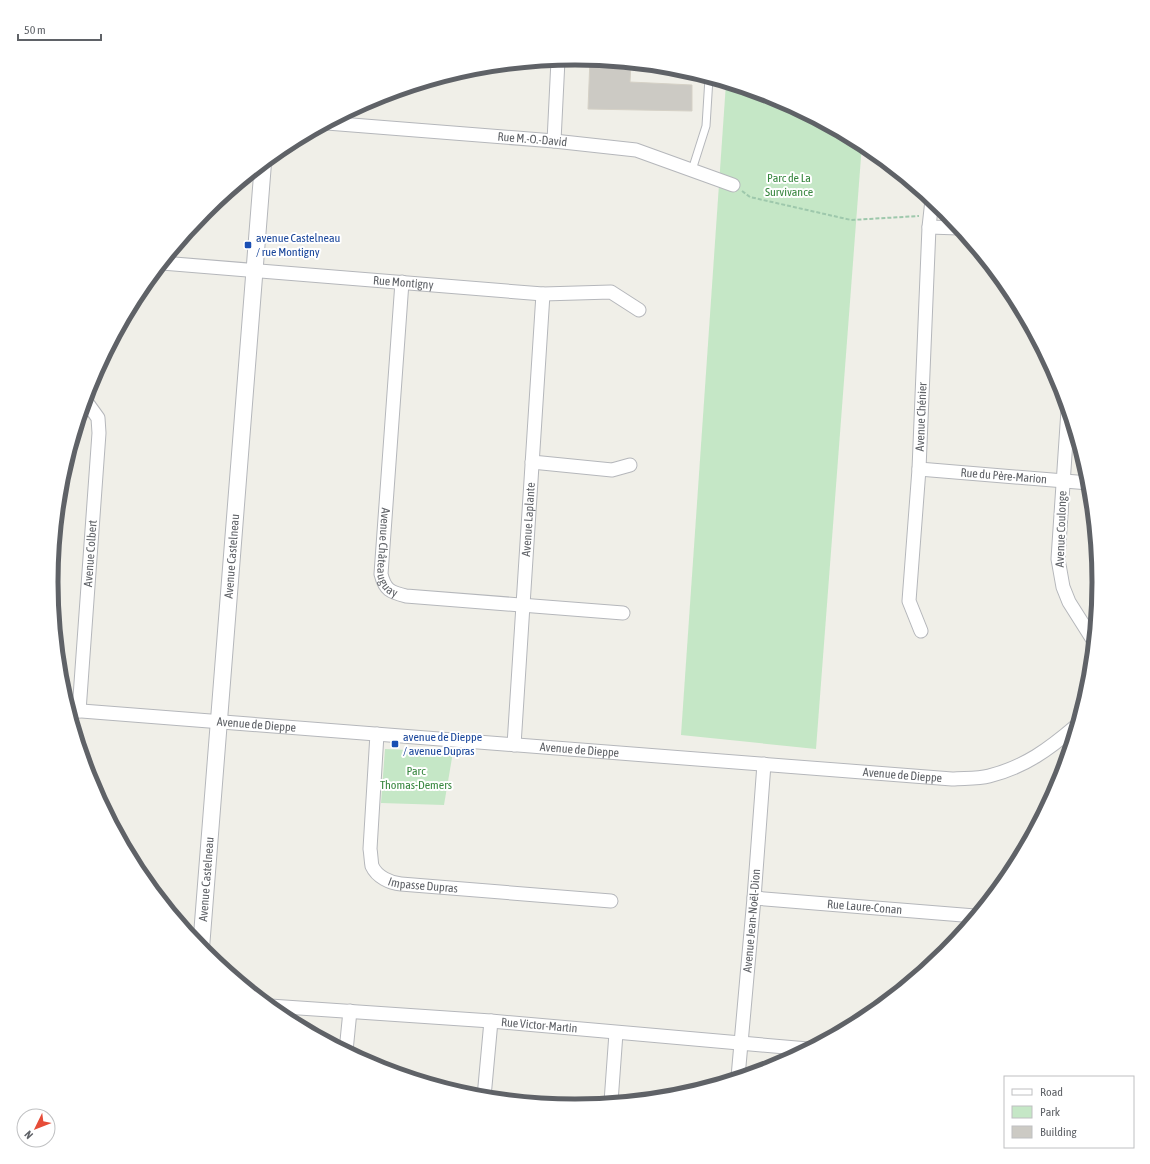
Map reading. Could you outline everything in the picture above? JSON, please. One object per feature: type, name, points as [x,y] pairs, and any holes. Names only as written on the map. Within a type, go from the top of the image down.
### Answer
[{"type":"street","points":[[554,141],[558,66]]},
{"type":"street","name":"Rue M.-O.-David","points":[[336,124],[554,141],[636,150],[733,185]]},
{"type":"street","name":"Avenue Castelneau","points":[[202,940],[262,170]]},
{"type":"street","name":"Avenue Chénier","points":[[921,631],[909,601],[918,469],[931,207]]},
{"type":"street","points":[[930,221],[950,226]]},
{"type":"street","name":"Rue Montigny","points":[[168,263],[543,294],[611,292],[639,310]]},
{"type":"street","name":"Avenue Châteauguay","points":[[402,282],[381,574],[384,584],[388,589],[406,596],[623,612]]},
{"type":"street","name":"Avenue Laplante","points":[[514,745],[543,294]]},
{"type":"street","name":"Avenue Colbert","points":[[74,709],[99,433],[98,418],[89,405]]},
{"type":"street","name":"Avenue Coulonge","points":[[1067,423],[1058,558],[1063,587],[1069,602],[1089,634]]},
{"type":"street","points":[[532,462],[612,470],[630,465]]},
{"type":"street","name":"Rue du Père-Marion","points":[[918,469],[1082,482]]},
{"type":"street","name":"Avenue de Dieppe","points":[[75,711],[952,779],[988,776],[1018,766],[1048,749],[1070,731]]},
{"type":"street","name":"Impasse Dupras","points":[[377,734],[370,849],[372,865],[379,874],[391,883],[611,901]]},
{"type":"street","name":"Avenue Jean-Noël-Dion","points":[[738,1073],[764,764]]},
{"type":"street","name":"Rue Laure-Conan","points":[[754,898],[970,916]]},
{"type":"street","name":"Rue Victor-Martin","points":[[281,1007],[491,1022],[799,1048]]},
{"type":"street","points":[[346,1046],[350,1011]]},
{"type":"street","points":[[485,1091],[491,1022]]},
{"type":"street","points":[[611,1098],[616,1033]]},
{"type":"lane","points":[[692,170],[706,126],[709,83]]},
{"type":"path","points":[[733,185],[750,197],[851,220],[930,221]]},
{"type":"green space","name":"Parc de La Survivance","points":[[726,88],[773,104],[804,118],[834,134],[861,152],[816,749],[681,735]]},
{"type":"green space","name":"Parc Thomas-Demers","points":[[385,749],[453,752],[444,805],[381,803]]},
{"type":"building","points":[[590,65],[631,68],[630,82],[692,85],[692,111],[588,109]]},
{"type":"place","name":"avenue Castelneau / rue Montigny","points":[[248,245]]},
{"type":"place","name":"avenue de Dieppe / avenue Dupras","points":[[395,744]]}]
